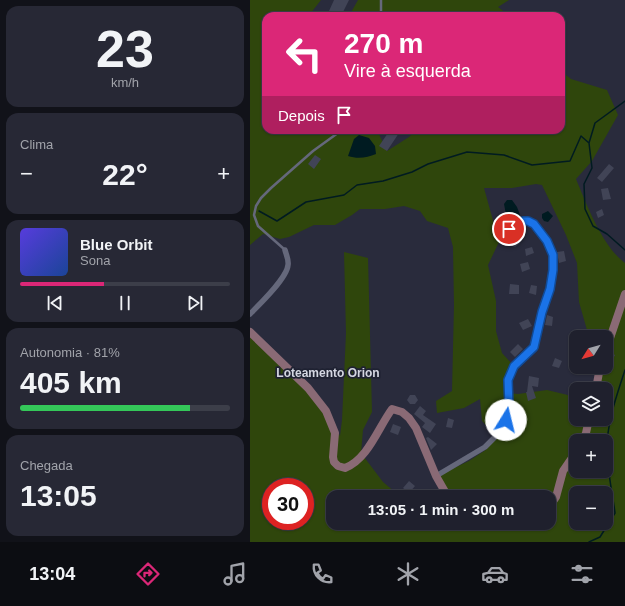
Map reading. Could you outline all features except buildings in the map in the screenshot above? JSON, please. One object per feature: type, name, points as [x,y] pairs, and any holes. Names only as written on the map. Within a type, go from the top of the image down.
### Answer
[{"type":"street","points":[[436,476],[485,447],[496,436],[506,420],[509,407],[508,380],[514,366],[534,347],[542,312],[550,289],[553,270],[553,255],[547,241],[534,224],[528,221],[523,221],[509,229]]},
{"type":"street","points":[[250,314],[280,282],[287,271],[289,263],[285,250]]},
{"type":"street","points":[[613,330],[625,294]]},
{"type":"street","points":[[250,332],[308,388],[326,411],[335,433],[332,457],[338,466],[345,468],[358,461],[392,409],[402,412],[413,423],[436,476],[444,490]]},
{"type":"street","points":[[556,497],[563,471],[569,462]]},
{"type":"lane","points":[[380,0],[381,12]]},
{"type":"lane","points":[[285,250],[258,226],[254,215],[256,206],[261,198],[271,188],[313,151],[336,134]]},
{"type":"green space","points":[[250,0],[321,0],[312,12],[262,12],[262,134],[379,134],[387,151],[412,134],[565,134],[565,74],[571,79],[607,90],[618,115],[592,161],[576,179],[590,213],[602,236],[617,256],[625,263],[625,542],[250,542],[250,336],[310,385],[340,436],[346,333],[344,252],[368,258],[372,412],[363,430],[361,453],[383,482],[393,490],[326,490],[326,530],[556,530],[556,490],[443,490],[439,475],[469,461],[487,449],[496,436],[482,421],[480,399],[464,408],[437,413],[436,401],[452,391],[454,305],[453,247],[448,228],[427,221],[420,211],[404,206],[385,209],[360,209],[335,225],[314,225],[289,237],[280,239],[263,234],[250,245]],"holes":[[[536,184],[542,185],[566,235],[577,263],[579,302],[587,330],[613,330],[613,374],[596,374],[595,382],[613,382],[613,426],[569,426],[569,395],[547,390],[518,394],[508,393],[508,380],[514,366],[502,353],[496,331],[496,301],[488,265],[499,242],[484,188],[512,188]]]},
{"type":"green space","points":[[358,0],[509,0],[498,7],[505,12],[351,12]]},
{"type":"shaded area","points":[[359,135],[369,138],[375,146],[376,154],[362,158],[348,156],[354,139]]},
{"type":"shaded area","points":[[507,200],[512,200],[517,207],[520,215],[517,220],[507,220],[504,204]]},
{"type":"shaded area","points":[[548,211],[553,216],[548,222],[544,221],[542,214]]},
{"type":"waterway","points":[[625,101],[595,123],[589,143],[592,168],[584,184],[585,209],[593,226],[607,234],[625,250]]},
{"type":"waterway","points":[[259,211],[277,221],[306,202],[344,195],[357,185],[383,181],[412,172],[428,164],[467,152],[504,155],[532,165],[570,161],[581,136],[589,143]]},
{"type":"waterway","points":[[589,542],[600,537],[615,513],[608,469],[607,442],[611,415],[625,370]]},
{"type":"district","name":"Loteamento Orion","points":[[328,373]]},
{"type":"route","points":[[506,420],[509,407],[508,380],[514,366],[534,347],[542,312],[550,289],[553,270],[553,255],[547,241],[534,224],[528,221],[523,221],[509,229]]}]
